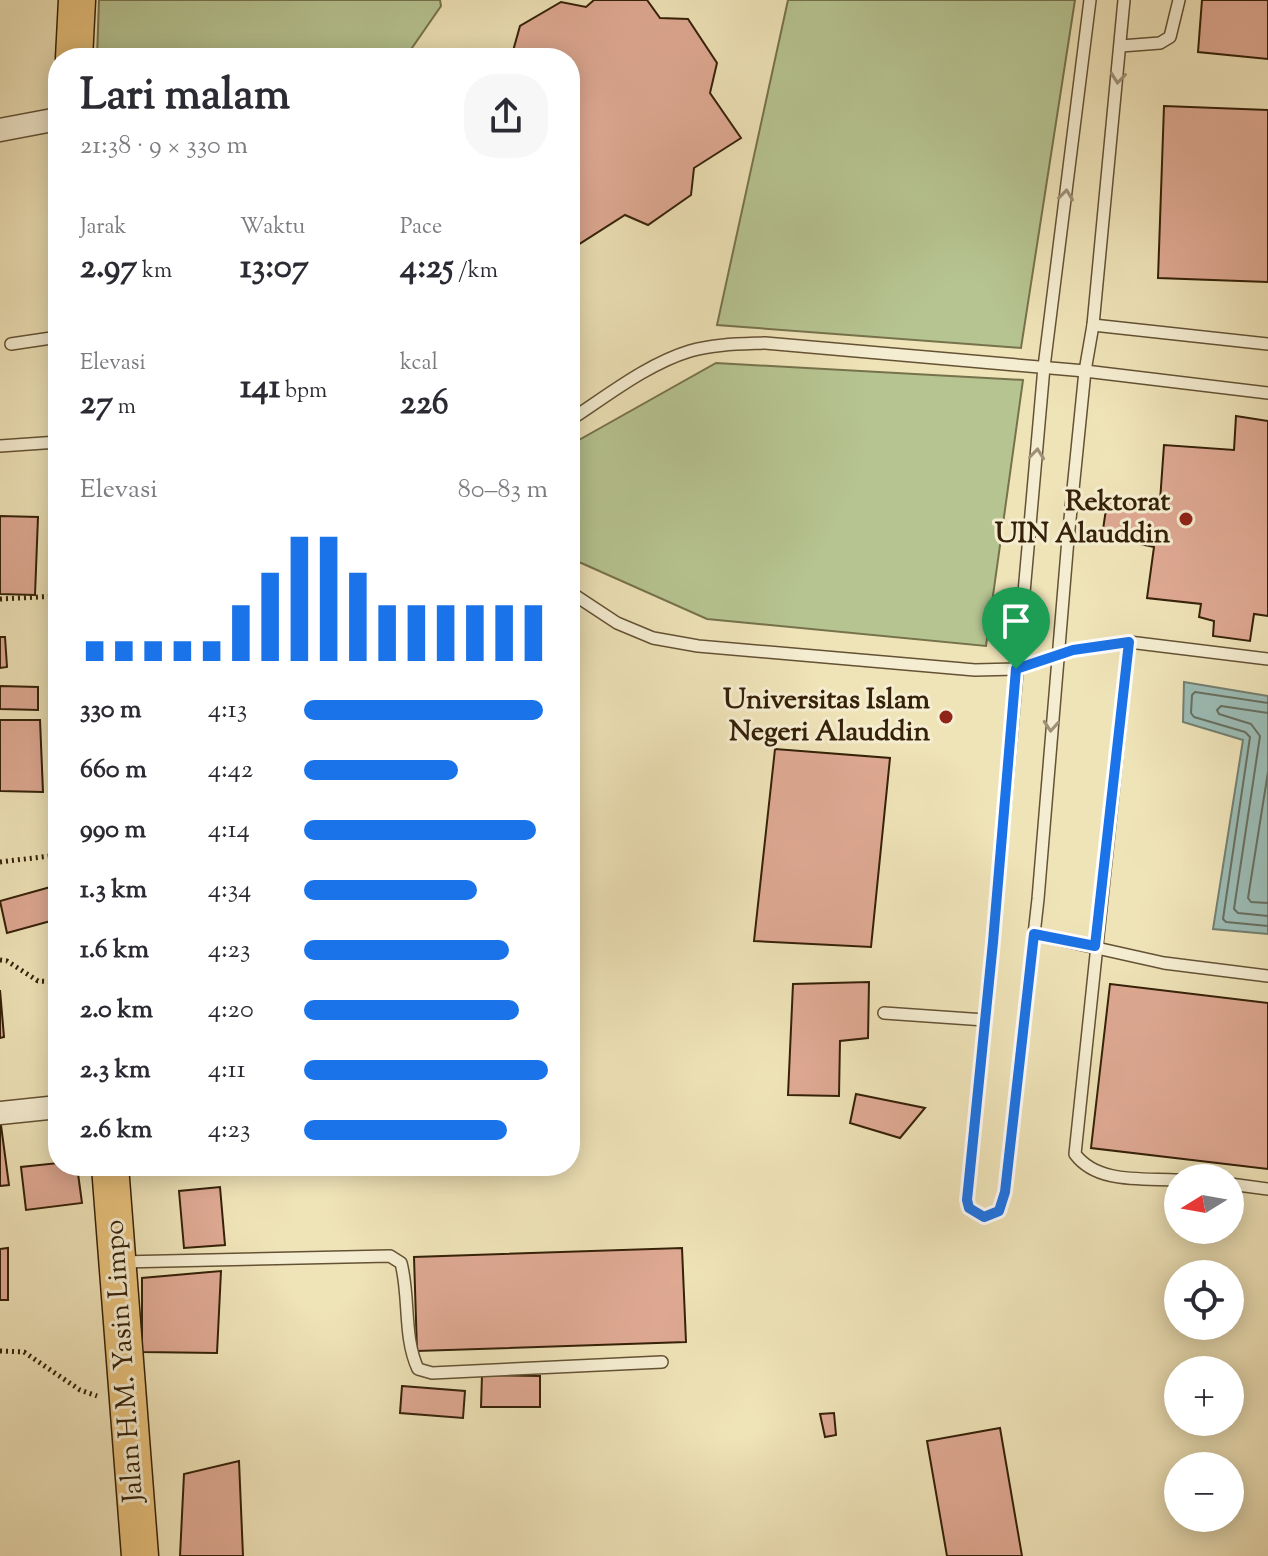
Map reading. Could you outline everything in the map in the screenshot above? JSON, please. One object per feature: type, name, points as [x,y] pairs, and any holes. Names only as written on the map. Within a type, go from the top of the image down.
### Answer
[{"type":"main road","points":[[75,48],[77,0]]},
{"type":"main road","name":"Jalan H.M. Yasin Limpo","points":[[111,1176],[140,1556]]},
{"type":"street","points":[[0,130],[48,121]]},
{"type":"street","points":[[0,1113],[48,1108]]},
{"type":"lane","points":[[1090,0],[1044,367],[967,1200],[969,1208],[984,1217],[999,1211],[1005,1192],[1034,934],[1057,656],[1124,0]]},
{"type":"lane","points":[[1121,46],[1160,43],[1170,37],[1179,0]]},
{"type":"lane","points":[[1093,325],[1268,344]]},
{"type":"lane","points":[[11,344],[48,338]]},
{"type":"lane","points":[[580,414],[666,360],[692,350],[765,343],[1085,371],[1268,393]]},
{"type":"lane","points":[[0,446],[48,443]]},
{"type":"lane","points":[[580,599],[617,623],[653,638],[698,646],[896,665],[1016,669],[1073,650],[1129,642],[1268,659]]},
{"type":"lane","points":[[1129,642],[1075,1154],[1083,1165],[1094,1172],[1164,1179]]},
{"type":"lane","points":[[1034,934],[1164,963],[1268,976]]},
{"type":"lane","points":[[884,1013],[985,1020]]},
{"type":"lane","points":[[1244,1186],[1268,1189]]},
{"type":"lane","points":[[116,1262],[390,1256],[401,1263],[406,1284],[411,1353],[418,1369],[432,1373],[662,1362]]},
{"type":"path","points":[[0,599],[48,597]]},
{"type":"path","points":[[0,862],[48,856]]},
{"type":"path","points":[[0,960],[7,961],[38,981],[48,982]]},
{"type":"path","points":[[0,1351],[24,1352],[80,1390],[128,1406]]},
{"type":"green space","points":[[99,0],[440,0],[441,6],[412,48],[97,48]]},
{"type":"green space","points":[[788,0],[1075,0],[1021,348],[717,325]]},
{"type":"green space","points":[[716,363],[1023,380],[986,646],[707,619],[580,562],[580,439]]},
{"type":"water","points":[[1184,682],[1268,696],[1268,934],[1213,929],[1243,740],[1183,722]]},
{"type":"building","points":[[594,0],[647,0],[660,18],[688,19],[717,63],[710,93],[741,138],[694,168],[691,195],[648,225],[625,215],[580,244],[580,48],[514,48],[520,26],[561,2],[586,7]]},
{"type":"building","points":[[1202,0],[1268,0],[1268,59],[1198,52]]},
{"type":"building","points":[[1164,106],[1268,110],[1268,282],[1158,278]]},
{"type":"building","name":"Rektorat UIN Alauddin","points":[[1236,416],[1268,421],[1268,616],[1254,614],[1250,641],[1213,636],[1214,621],[1199,617],[1201,604],[1147,598],[1154,547],[1102,536],[1108,496],[1160,501],[1164,445],[1234,450]]},
{"type":"building","points":[[0,516],[38,517],[35,595],[0,594]]},
{"type":"building","points":[[0,637],[5,637],[7,667],[0,668]]},
{"type":"building","points":[[0,686],[38,687],[38,710],[0,709]]},
{"type":"building","points":[[0,720],[40,720],[43,792],[0,791]]},
{"type":"building","points":[[775,749],[890,758],[871,947],[754,941]]},
{"type":"building","points":[[48,888],[48,922],[7,933],[0,901]]},
{"type":"building","points":[[869,982],[868,1038],[840,1041],[839,1096],[788,1095],[793,984]]},
{"type":"building","points":[[1110,984],[1268,1003],[1268,1169],[1091,1148]]},
{"type":"building","points":[[0,990],[4,1037],[0,1038]]},
{"type":"building","points":[[856,1094],[925,1108],[900,1138],[850,1123]]},
{"type":"building","points":[[0,1118],[9,1185],[0,1186]]},
{"type":"building","points":[[48,1164],[48,1176],[78,1176],[82,1203],[26,1210],[21,1167]]},
{"type":"building","points":[[220,1187],[225,1245],[184,1248],[179,1191]]},
{"type":"building","points":[[8,1248],[8,1300],[0,1300],[0,1249]]},
{"type":"building","points":[[682,1248],[686,1342],[417,1351],[414,1257]]},
{"type":"building","points":[[221,1271],[217,1353],[142,1352],[142,1278]]},
{"type":"building","points":[[482,1375],[540,1376],[540,1407],[481,1407]]},
{"type":"building","points":[[402,1386],[465,1391],[463,1418],[400,1413]]},
{"type":"building","points":[[834,1413],[836,1435],[825,1437],[820,1414]]},
{"type":"building","points":[[1000,1428],[1022,1556],[947,1556],[927,1441]]},
{"type":"building","points":[[239,1461],[243,1556],[180,1556],[184,1474]]},
{"type":"place","name":"Rektorat UIN Alauddin","points":[[1186,519]]},
{"type":"place","name":"Universitas Islam Negeri Alauddin","points":[[946,717]]},
{"type":"route","points":[[1129,642],[1095,946],[1034,934],[1003,1205],[995,1215],[984,1217],[969,1208],[967,1200],[1016,669],[1073,650],[1129,642]]}]
